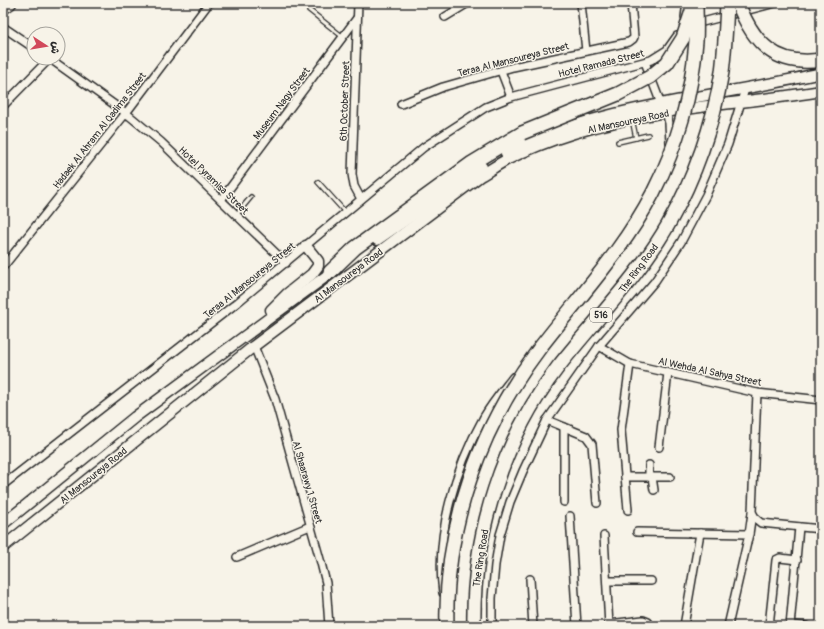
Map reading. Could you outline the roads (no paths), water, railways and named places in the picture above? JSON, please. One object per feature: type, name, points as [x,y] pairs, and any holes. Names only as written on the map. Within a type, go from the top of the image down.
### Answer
[{"type":"highway","points":[[3,8],[10,3]]},
{"type":"highway","points":[[330,272],[355,248],[472,163],[522,133],[618,94],[650,77],[667,63],[683,38],[695,3]]},
{"type":"highway","name":"516","points":[[447,626],[448,579],[461,509],[484,442],[500,409],[518,378],[539,349],[619,249],[637,222],[653,193],[670,156],[687,101],[693,71],[696,40],[695,3]]},
{"type":"highway","name":"The Ring Road","points":[[474,626],[476,572],[482,536],[492,498],[506,459],[522,424],[538,397],[561,364],[646,260],[668,225],[687,188],[702,151],[713,114],[722,72],[727,3]]},
{"type":"highway","points":[[738,3],[748,27],[756,38],[767,48],[779,55],[793,60],[807,62],[821,60]]},
{"type":"main road","name":"Al Mansoureya Road","points":[[3,524],[135,417],[330,272],[498,157],[539,138],[590,121],[663,108],[821,73]]},
{"type":"main road","name":"Al Mansoureya Road","points":[[663,108],[742,102],[821,91]]},
{"type":"main road","name":"Al Mansoureya Road","points":[[3,547],[254,346],[480,176],[505,161],[526,151],[631,114]]},
{"type":"main road","points":[[262,323],[273,307],[312,274],[318,266],[318,261],[306,246]]},
{"type":"street","name":"Hadaek Al Ahram Al Qadima Street","points":[[3,267],[126,113],[209,3]]},
{"type":"street","name":"6th October Street","points":[[358,3],[352,174],[354,186],[361,199]]},
{"type":"street","points":[[445,17],[468,3]]},
{"type":"street","points":[[581,3],[586,51]]},
{"type":"street","name":"Teraa Al Mansoureya Street","points":[[401,104],[443,87],[501,71],[630,42],[633,40],[631,3]]},
{"type":"street","name":"Hotel Ramada Street","points":[[511,97],[651,60],[667,50],[682,28],[687,3]]},
{"type":"street","points":[[682,28],[774,3]]},
{"type":"street","name":"Museum Nagy Street","points":[[220,200],[357,18]]},
{"type":"street","points":[[3,27],[26,43]]},
{"type":"street","points":[[447,626],[441,585],[440,554],[453,493],[466,454],[485,415],[598,271],[628,229],[664,170],[670,147],[670,135],[663,108],[645,62]]},
{"type":"street","points":[[3,106],[41,66]]},
{"type":"street","name":"Hotel Pyramisa Street","points":[[60,66],[126,113],[160,142],[286,263]]},
{"type":"street","points":[[501,71],[511,97]]},
{"type":"street","points":[[492,626],[492,591],[500,535],[510,502],[547,420],[599,346],[655,281],[680,242],[706,195],[728,144],[745,89]]},
{"type":"street","name":"Teraa Al Mansoureya Street","points":[[3,485],[286,263],[424,147],[486,107],[511,97]]},
{"type":"street","name":"Al Shaarawy 1 Street","points":[[254,346],[275,399],[326,583],[329,626]]},
{"type":"street","name":"Al Wehda Al Sahya Street","points":[[599,346],[630,364],[757,393],[821,400]]},
{"type":"street","points":[[628,510],[621,430],[630,364]]},
{"type":"street","points":[[659,447],[668,373]]},
{"type":"street","points":[[728,626],[749,534],[752,512],[757,393]]},
{"type":"street","points":[[547,420],[586,436],[592,444],[597,504]]},
{"type":"street","points":[[564,427],[564,502]]},
{"type":"street","points":[[649,465],[654,490]]},
{"type":"street","points":[[625,477],[670,477]]},
{"type":"street","points":[[752,512],[756,519],[761,523],[821,529]]},
{"type":"street","points":[[570,516],[577,626]]},
{"type":"street","points":[[237,557],[310,526]]},
{"type":"street","points":[[799,527],[790,626],[806,626]]},
{"type":"street","points":[[637,532],[749,534]]},
{"type":"street","points":[[684,626],[700,532]]},
{"type":"street","points":[[604,536],[609,625],[643,620],[648,622],[648,626]]},
{"type":"street","points":[[769,626],[776,560],[780,558],[797,560]]},
{"type":"street","points":[[530,579],[533,626]]},
{"type":"street","points":[[607,581],[652,581]]},
{"type":"lane","points":[[309,10],[343,37]]},
{"type":"lane","points":[[631,114],[636,138]]},
{"type":"lane","points":[[618,142],[648,135]]},
{"type":"lane","points":[[318,182],[345,212]]},
{"type":"lane","points":[[236,215],[251,197]]}]
